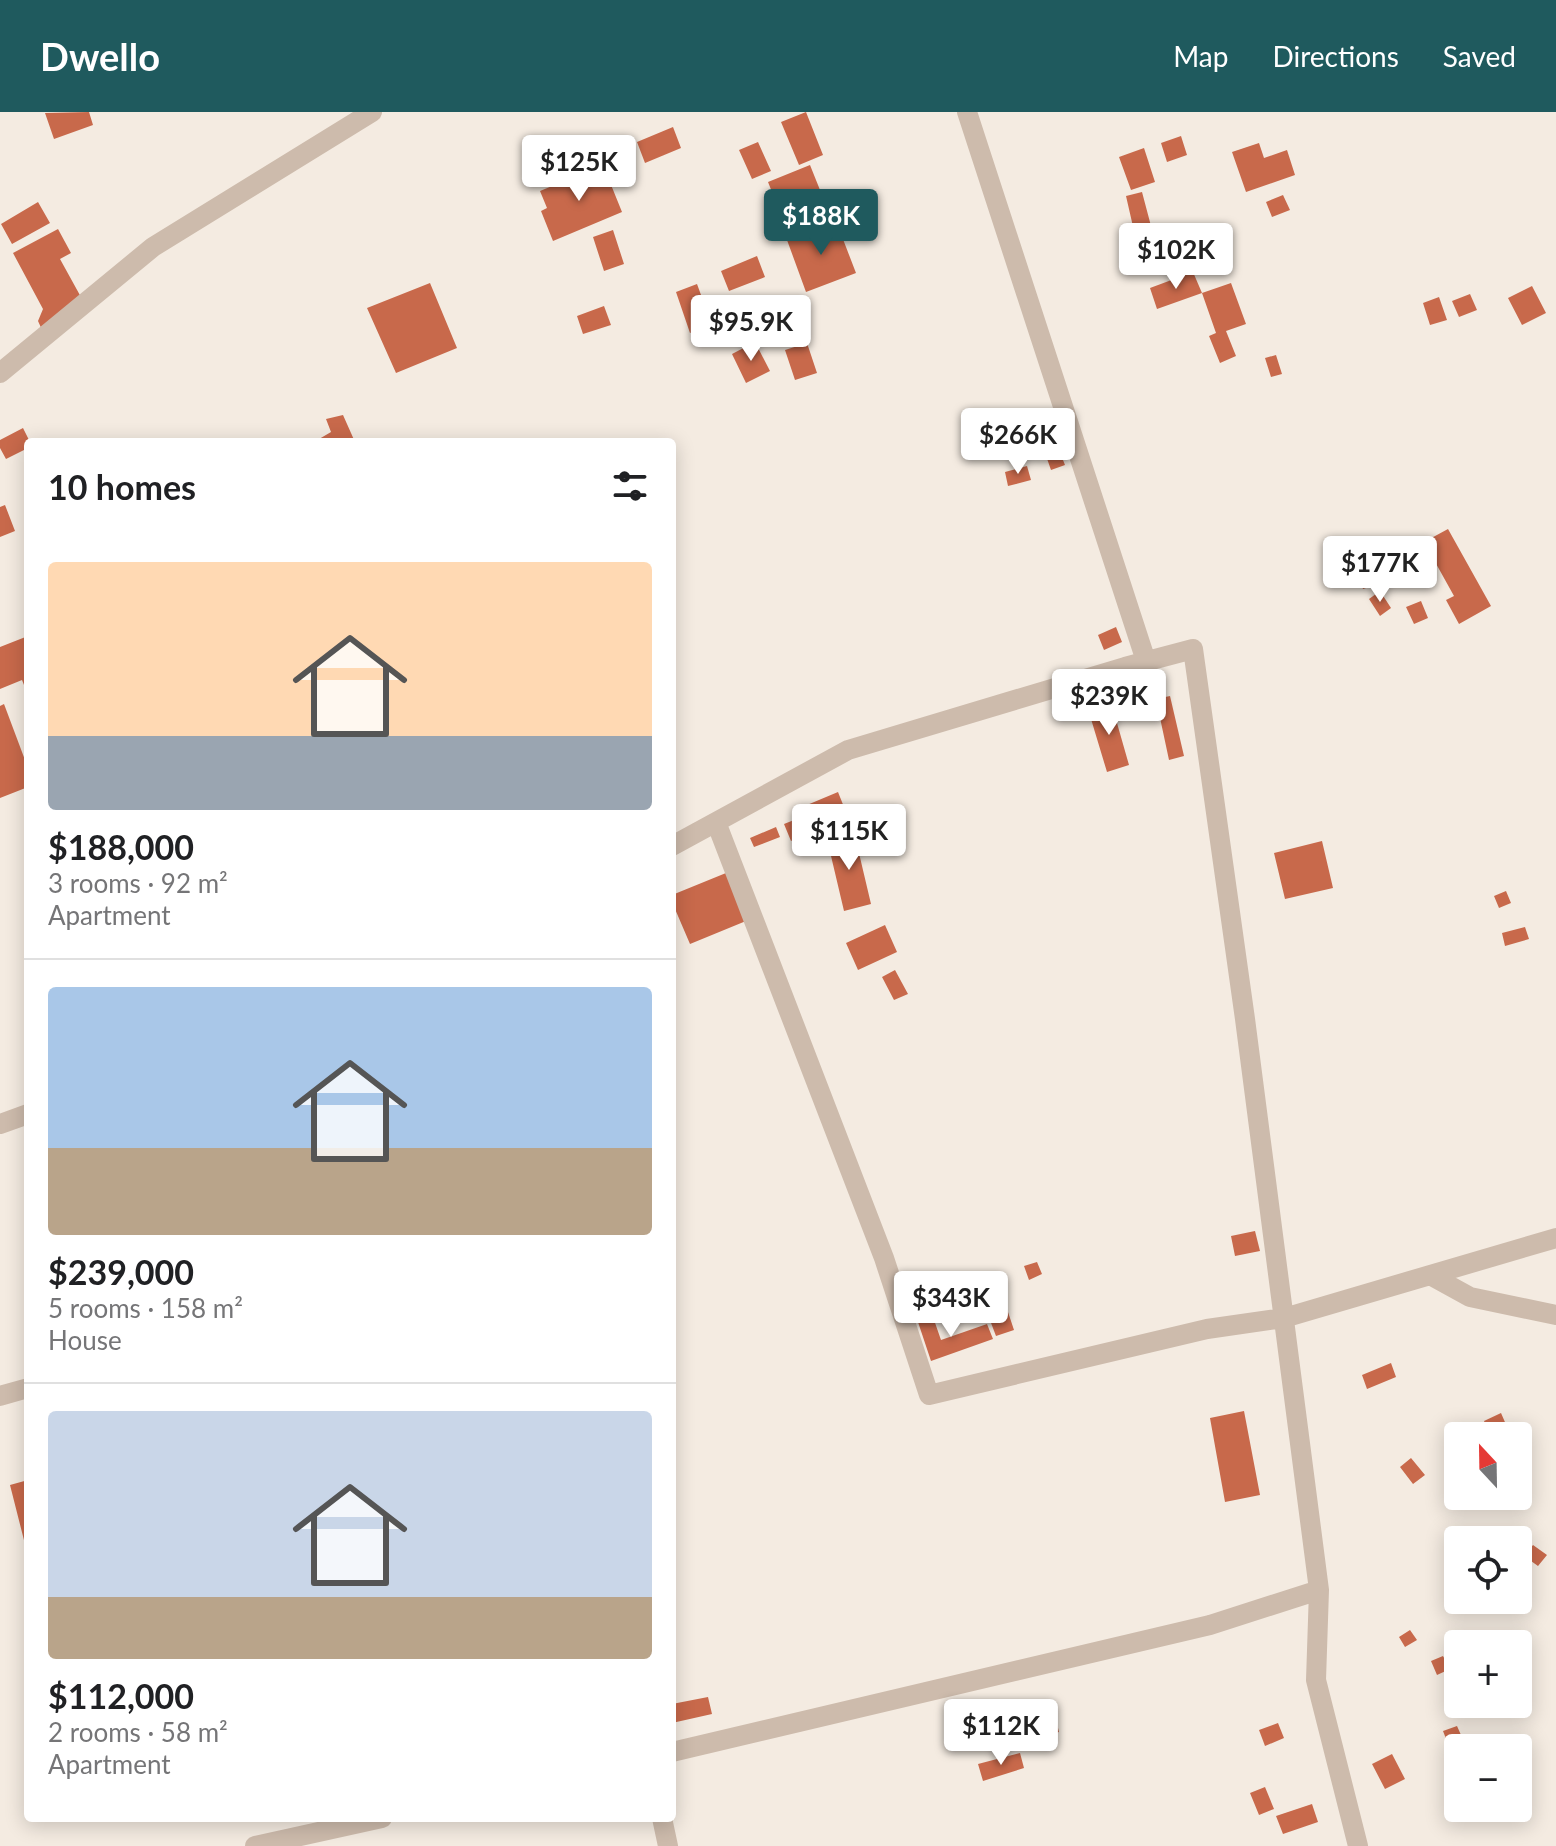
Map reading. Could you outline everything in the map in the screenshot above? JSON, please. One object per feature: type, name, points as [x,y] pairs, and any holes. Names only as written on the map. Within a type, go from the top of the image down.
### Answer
[{"type":"street","points":[[0,373],[153,247],[372,112]]},
{"type":"street","points":[[967,112],[1146,661]]},
{"type":"street","points":[[676,844],[848,750],[1193,649],[1319,1590],[1316,1680],[1358,1846]]},
{"type":"street","points":[[716,822],[884,1258],[929,1395],[1207,1329],[1284,1318],[1556,1238]]},
{"type":"street","points":[[0,1124],[24,1115]]},
{"type":"street","points":[[1430,1275],[1470,1297],[1556,1315]]},
{"type":"street","points":[[0,1396],[24,1389]]},
{"type":"street","points":[[676,1751],[1210,1625],[1319,1590]]},
{"type":"street","points":[[663,1822],[668,1846]]},
{"type":"street","points":[[255,1846],[335,1823]]},
{"type":"building","points":[[89,112],[93,125],[54,139],[45,113]]},
{"type":"building","points":[[806,112],[823,155],[799,165],[781,122]]},
{"type":"building","points":[[673,127],[681,148],[645,163],[637,142]]},
{"type":"building","points":[[1181,136],[1187,155],[1167,162],[1161,143]]},
{"type":"building","points":[[758,142],[771,171],[752,179],[739,150]]},
{"type":"building","points":[[1259,143],[1264,158],[1287,150],[1295,175],[1246,192],[1232,152]]},
{"type":"building","points":[[1144,148],[1155,182],[1131,190],[1119,157]]},
{"type":"building","points":[[603,165],[622,212],[553,241],[541,211],[547,208],[540,191]]},
{"type":"building","points":[[810,165],[830,215],[788,232],[768,182]]},
{"type":"building","points":[[1142,192],[1151,226],[1134,231],[1126,196]]},
{"type":"building","points":[[1283,195],[1290,210],[1272,217],[1266,202]]},
{"type":"building","points":[[38,202],[50,223],[12,244],[1,224]]},
{"type":"building","points":[[836,221],[856,273],[806,292],[787,240]]},
{"type":"building","points":[[58,229],[71,253],[60,259],[87,308],[43,332],[38,321],[43,309],[13,253]]},
{"type":"building","points":[[613,230],[624,264],[604,271],[593,237]]},
{"type":"building","points":[[757,256],[765,277],[729,291],[721,271]]},
{"type":"building","points":[[1193,272],[1202,293],[1157,309],[1150,288]]},
{"type":"building","points":[[430,283],[457,348],[396,373],[367,308]]},
{"type":"building","points":[[1231,283],[1246,324],[1226,331],[1236,356],[1220,363],[1209,336],[1216,333],[1202,293]]},
{"type":"building","points":[[697,284],[712,325],[690,333],[676,292]]},
{"type":"building","points":[[1532,286],[1546,313],[1522,325],[1508,298]]},
{"type":"building","points":[[1470,294],[1477,310],[1459,317],[1452,301]]},
{"type":"building","points":[[1439,297],[1447,320],[1430,325],[1423,303]]},
{"type":"building","points":[[604,306],[611,325],[583,334],[577,316]]},
{"type":"building","points":[[755,342],[770,371],[746,383],[732,354]]},
{"type":"building","points":[[807,343],[817,373],[795,380],[785,350]]},
{"type":"building","points":[[1276,355],[1282,374],[1271,377],[1265,358]]},
{"type":"building","points":[[343,415],[353,438],[321,438],[331,432],[326,419]]},
{"type":"building","points":[[23,428],[28,438],[24,438],[24,450],[6,459],[0,448],[0,440]]},
{"type":"building","points":[[1057,445],[1065,465],[1051,470],[1044,450]]},
{"type":"building","points":[[1027,466],[1031,480],[1008,486],[1005,472]]},
{"type":"building","points":[[5,505],[15,531],[0,537],[0,507]]},
{"type":"building","points":[[1448,529],[1491,606],[1459,624],[1446,600],[1454,596],[1424,542]]},
{"type":"building","points":[[1372,568],[1378,584],[1363,589],[1357,573]]},
{"type":"building","points":[[1380,591],[1391,608],[1380,616],[1369,599]]},
{"type":"building","points":[[1421,601],[1428,618],[1414,624],[1406,607]]},
{"type":"building","points":[[1116,627],[1122,642],[1104,650],[1098,635]]},
{"type":"building","points":[[24,638],[24,685],[22,680],[0,689],[0,647]]},
{"type":"building","points":[[1170,696],[1184,756],[1169,760],[1156,699]]},
{"type":"building","points":[[1111,702],[1129,765],[1107,772],[1088,709]]},
{"type":"building","points":[[4,704],[24,757],[24,789],[0,798],[0,706]]},
{"type":"building","points":[[838,792],[848,817],[835,822],[832,812],[814,820],[807,805]]},
{"type":"building","points":[[799,818],[806,835],[791,841],[784,824]]},
{"type":"building","points":[[776,827],[780,837],[754,847],[750,838]]},
{"type":"building","points":[[854,832],[871,904],[844,911],[827,839]]},
{"type":"building","points":[[1322,841],[1333,888],[1285,899],[1274,853]]},
{"type":"building","points":[[726,873],[746,921],[690,944],[676,911],[676,893]]},
{"type":"building","points":[[1506,891],[1511,903],[1499,908],[1494,896]]},
{"type":"building","points":[[885,925],[897,952],[858,970],[846,943]]},
{"type":"building","points":[[1525,927],[1529,939],[1505,946],[1502,933]]},
{"type":"building","points":[[895,970],[908,994],[894,1000],[882,977]]},
{"type":"building","points":[[1255,1231],[1260,1251],[1235,1256],[1231,1236]]},
{"type":"building","points":[[1037,1262],[1042,1274],[1029,1280],[1024,1266]]},
{"type":"building","points":[[1007,1309],[1014,1330],[996,1336],[988,1315]]},
{"type":"building","points":[[933,1317],[941,1340],[987,1324],[993,1339],[931,1361],[918,1322]]},
{"type":"building","points":[[1391,1363],[1396,1377],[1367,1389],[1362,1375]]},
{"type":"building","points":[[1244,1411],[1260,1495],[1225,1502],[1210,1418]]},
{"type":"building","points":[[1501,1413],[1505,1422],[1484,1422]]},
{"type":"building","points":[[1411,1458],[1425,1475],[1413,1484],[1400,1467]]},
{"type":"building","points":[[24,1481],[24,1540],[10,1485]]},
{"type":"building","points":[[1532,1546],[1547,1555],[1538,1566],[1532,1562]]},
{"type":"building","points":[[1410,1630],[1417,1640],[1405,1647],[1399,1637]]},
{"type":"building","points":[[1443,1656],[1444,1672],[1437,1675],[1431,1661]]},
{"type":"building","points":[[708,1697],[712,1714],[676,1722],[676,1703]]},
{"type":"building","points":[[1052,1703],[1059,1732],[1036,1739],[1029,1709]]},
{"type":"building","points":[[1278,1723],[1284,1738],[1265,1746],[1259,1730]]},
{"type":"building","points":[[1457,1726],[1461,1734],[1444,1734],[1443,1731]]},
{"type":"building","points":[[1020,1753],[1024,1768],[983,1781],[978,1764]]},
{"type":"building","points":[[1392,1754],[1405,1779],[1385,1789],[1372,1764]]},
{"type":"building","points":[[1265,1787],[1274,1809],[1259,1815],[1250,1793]]},
{"type":"building","points":[[1312,1804],[1318,1822],[1283,1834],[1276,1816]]}]
